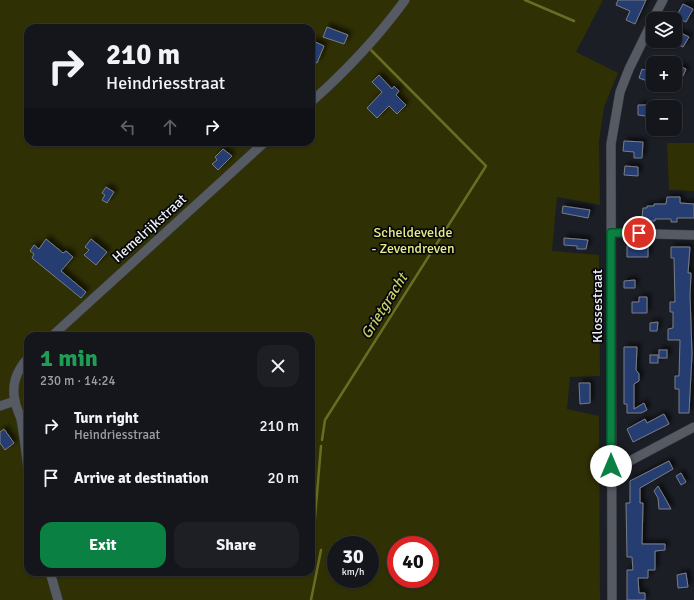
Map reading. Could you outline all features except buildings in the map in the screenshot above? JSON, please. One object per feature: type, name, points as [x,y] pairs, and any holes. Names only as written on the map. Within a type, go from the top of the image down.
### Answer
[{"type":"street","points":[[315,98],[350,65],[384,28],[405,0]]},
{"type":"street","name":"Klossestraat","points":[[657,12],[663,0]]},
{"type":"street","name":"Klossestraat","points":[[612,600],[611,144],[614,118],[620,92],[646,34]]},
{"type":"street","name":"Hemelrijkstraat","points":[[56,332],[261,146]]},
{"type":"street","points":[[611,233],[694,235]]},
{"type":"street","points":[[24,362],[19,368],[14,381],[15,401],[20,418],[24,444]]},
{"type":"street","points":[[0,406],[15,401]]},
{"type":"street","points":[[611,466],[626,463],[694,427]]},
{"type":"street","points":[[51,576],[58,600]]},
{"type":"green space","name":"Scheldevelde - Zevendreven","points":[[0,0],[603,0],[576,52],[618,73],[604,107],[599,142],[600,205],[557,197],[552,251],[599,255],[600,376],[570,377],[567,409],[599,416],[600,600],[0,600]]},
{"type":"green space","points":[[667,143],[694,143],[694,191],[669,190]]},
{"type":"waterway","points":[[525,0],[574,21]]},
{"type":"waterway","name":"Grietgracht","points":[[322,440],[325,420],[486,166],[370,49],[371,48]]},
{"type":"waterway","name":"Grietgracht","points":[[315,517],[321,446]]},
{"type":"waterway","name":"Grietgracht","points":[[311,600],[321,550]]},
{"type":"route","points":[[611,466],[611,233],[639,233]]}]
